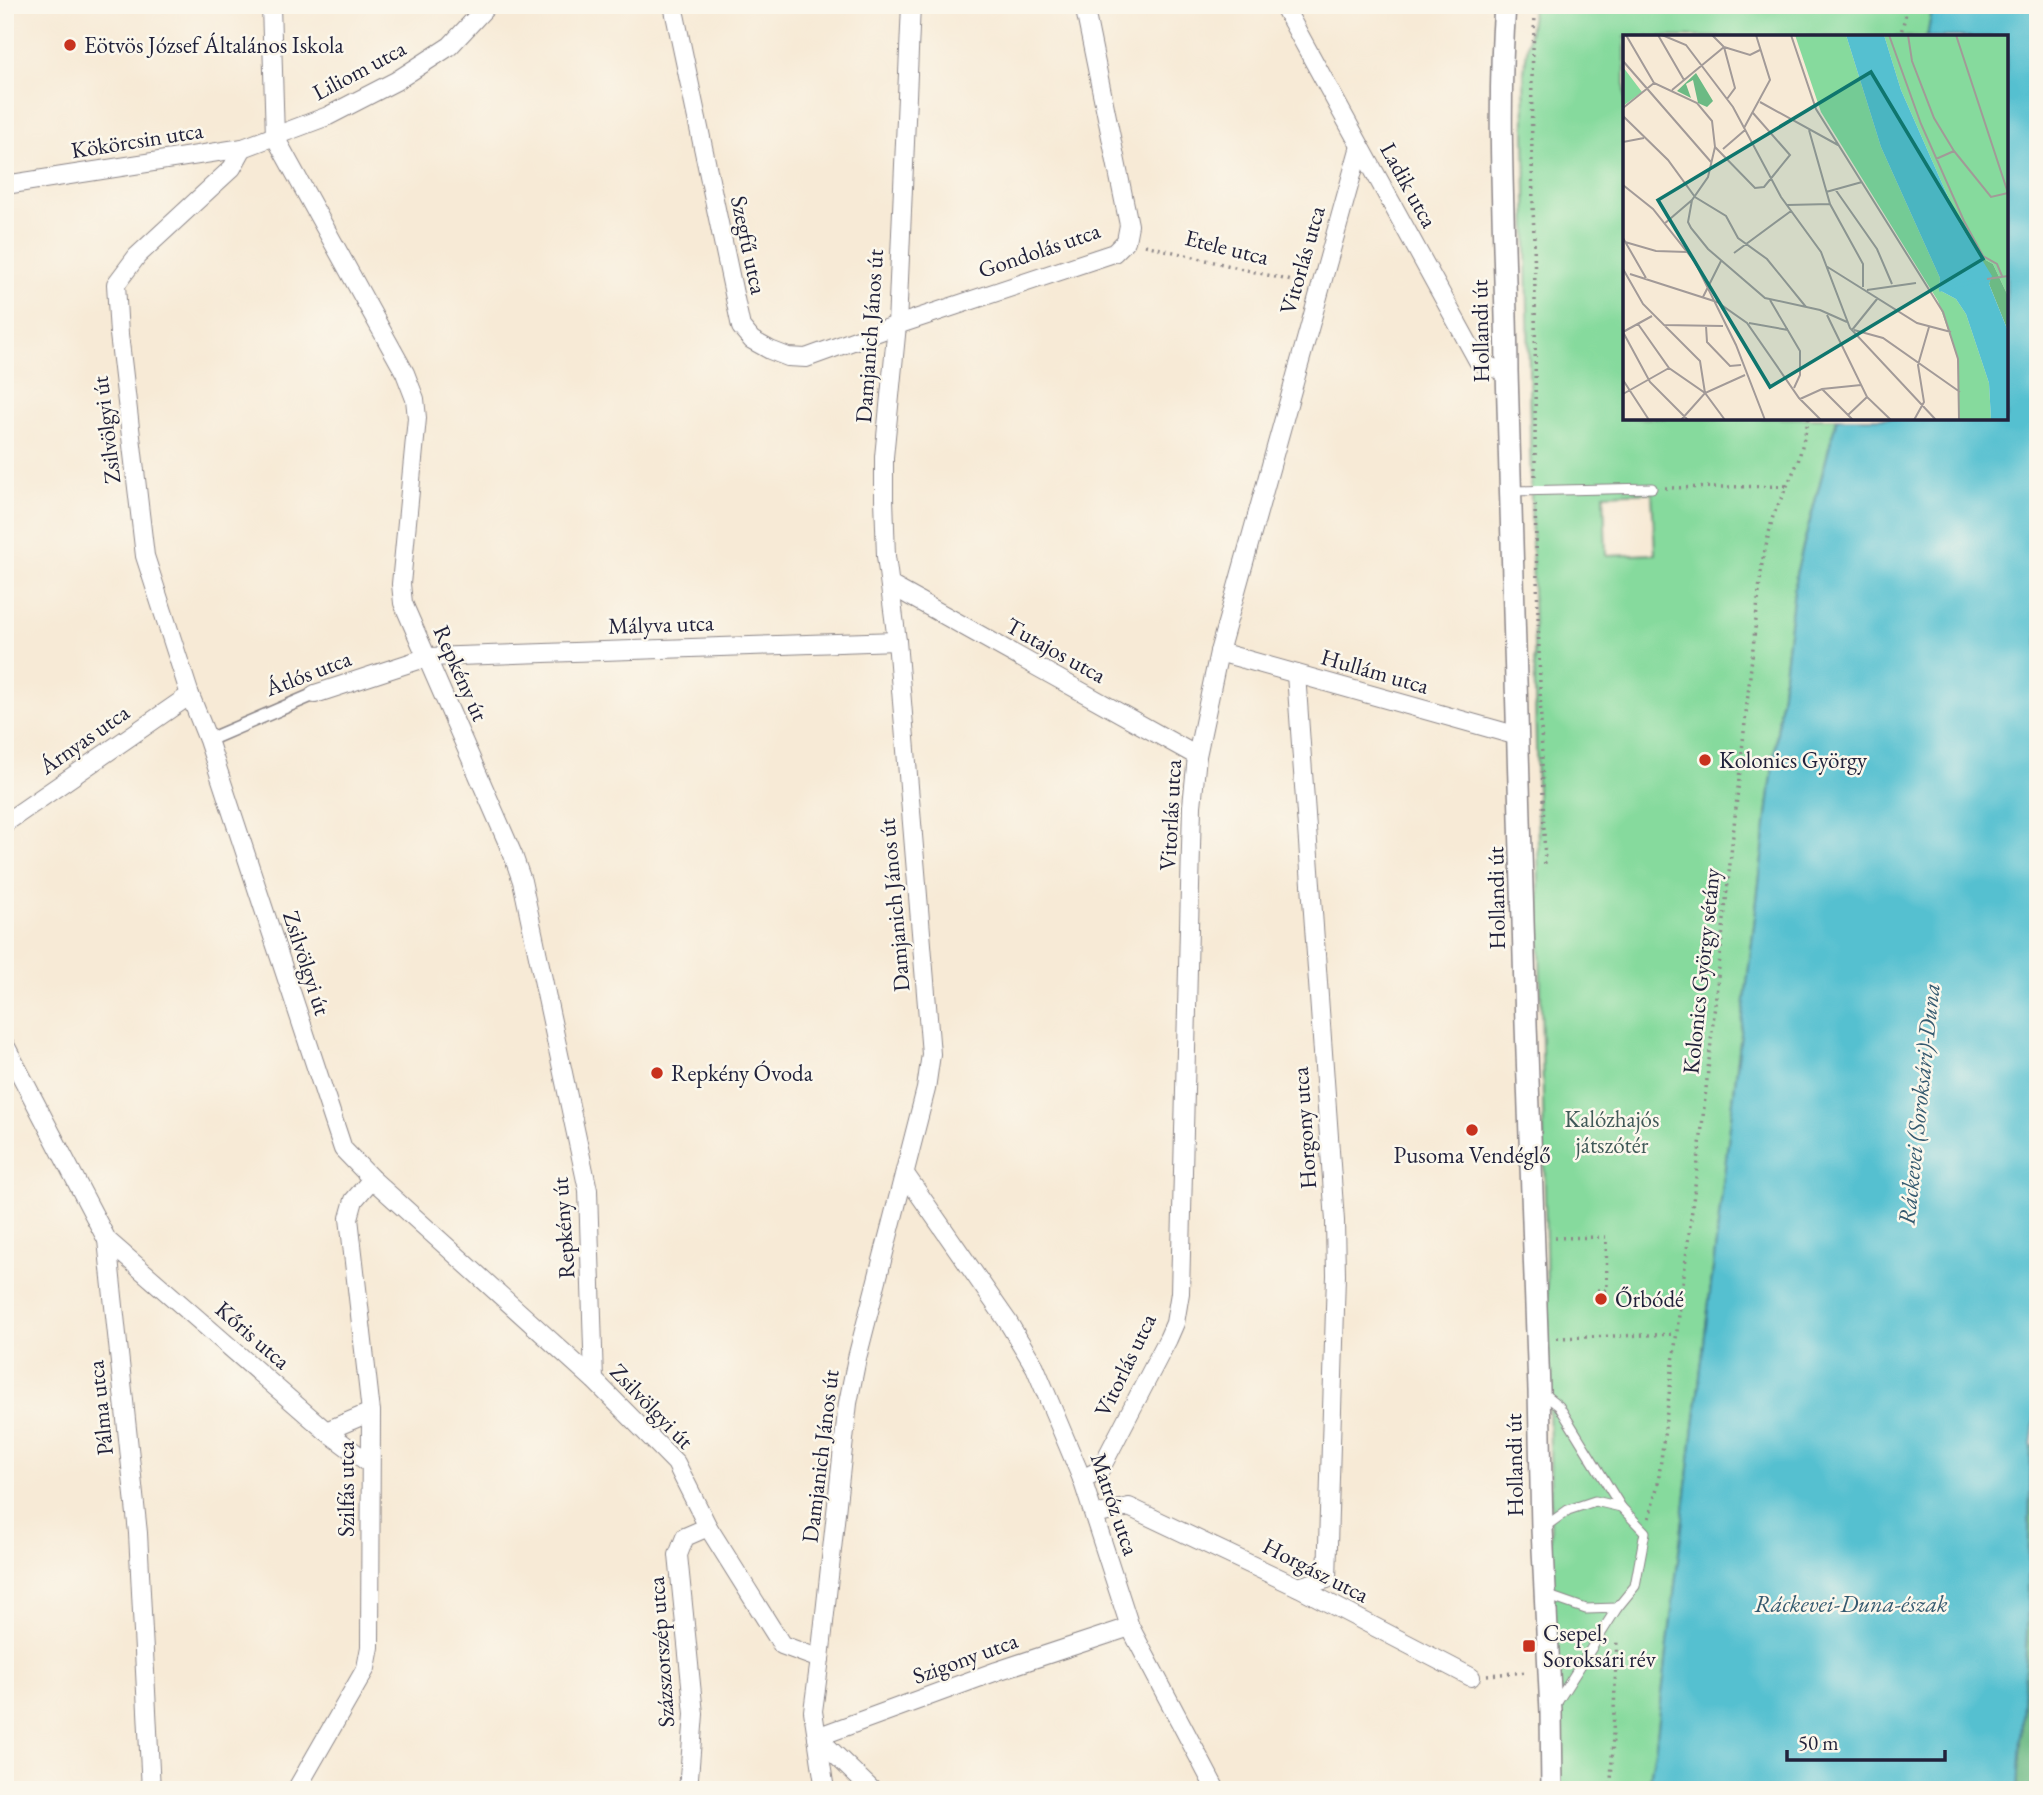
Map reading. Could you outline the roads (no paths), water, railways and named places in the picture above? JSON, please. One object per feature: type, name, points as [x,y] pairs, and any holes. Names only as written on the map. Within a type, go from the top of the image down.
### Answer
[{"type":"street","name":"Repkény út","points":[[271,5],[275,137],[405,373],[415,399],[417,418],[401,584],[404,603],[513,855],[528,906],[588,1190],[594,1380]]},
{"type":"street","name":"Liliom utca","points":[[275,137],[327,116],[396,81],[450,46],[488,5]]},
{"type":"street","name":"Szegfű utca","points":[[673,5],[741,327],[752,340],[770,350],[788,357],[806,358],[897,325]]},
{"type":"street","name":"Damjanich János út","points":[[825,1790],[813,1711],[848,1403],[857,1358],[926,1089],[930,1054],[897,641],[886,556],[884,457],[897,325],[912,5]]},
{"type":"street","name":"Gondolás utca","points":[[897,325],[1114,253],[1126,241],[1129,225],[1084,5]]},
{"type":"street","name":"Ladik utca","points":[[1283,5],[1479,361],[1507,371]]},
{"type":"street","name":"Hollandi út","points":[[1505,5],[1501,111],[1507,371],[1552,1790]]},
{"type":"street","name":"Kökörcsin utca","points":[[5,185],[243,148],[275,137]]},
{"type":"street","name":"Vitorlás utca","points":[[1082,1479],[1100,1470],[1168,1339],[1178,1309],[1192,806],[1197,755],[1219,652],[1360,146]]},
{"type":"street","name":"Zsilvölgyi út","points":[[243,148],[232,167],[137,256],[116,284],[118,334],[145,556],[343,1149],[594,1380],[676,1463],[708,1527],[782,1645],[820,1660]]},
{"type":"street","name":"Tutajos utca","points":[[891,586],[1197,755]]},
{"type":"street","name":"Mályva utca","points":[[428,657],[897,641]]},
{"type":"street","name":"Hullám utca","points":[[1219,652],[1518,736]]},
{"type":"street","name":"Átlós utca","points":[[208,740],[315,694],[428,657]]},
{"type":"street","name":"Horgony utca","points":[[1296,674],[1335,1221],[1336,1275],[1327,1602]]},
{"type":"street","name":"Árnyas utca","points":[[5,822],[190,695]]},
{"type":"street","name":"Pálma utca","points":[[5,1045],[107,1241],[138,1533],[151,1790]]},
{"type":"street","name":"Matróz utca","points":[[905,1174],[1008,1322],[1035,1367],[1082,1479],[1130,1627],[1216,1790]]},
{"type":"street","name":"Szilfás utca","points":[[296,1790],[366,1668],[370,1647],[371,1412],[349,1218],[354,1200],[372,1178]]},
{"type":"street","name":"Kőris utca","points":[[107,1241],[326,1431],[370,1464]]},
{"type":"street","points":[[326,1431],[371,1412]]},
{"type":"street","name":"Horgász utca","points":[[1095,1515],[1129,1507],[1297,1587],[1471,1677]]},
{"type":"street","name":"Százszorszép utca","points":[[688,1790],[694,1714],[678,1555],[685,1537],[708,1527]]},
{"type":"street","points":[[1297,1587],[1326,1579]]},
{"type":"street","name":"Szigony utca","points":[[817,1737],[998,1671],[1130,1627]]},
{"type":"street","points":[[817,1737],[872,1790]]},
{"type":"lane","points":[[1511,491],[1652,488]]},
{"type":"lane","points":[[1539,1390],[1559,1406],[1621,1507],[1645,1532],[1635,1586],[1617,1608],[1551,1712]]},
{"type":"lane","points":[[1542,1529],[1568,1510],[1595,1501],[1621,1507]]},
{"type":"lane","points":[[1544,1595],[1586,1609],[1617,1608]]},
{"type":"water","name":"Ráckevei-Duna-észak","points":[[1933,5],[2038,5],[2038,1395],[2031,1446],[2027,1632],[2018,1790],[1648,1790],[1656,1744],[1796,574],[1836,420],[2008,420],[2008,35],[1927,35]]},
{"type":"place","name":"Eötvös József Általános Iskola","points":[[70,45]]},
{"type":"place","name":"Kolonics György","points":[[1705,760]]},
{"type":"place","name":"Repkény Óvoda","points":[[657,1073]]},
{"type":"place","name":"Pusoma Vendéglő","points":[[1472,1130]]},
{"type":"place","name":"Őrbódé","points":[[1601,1299]]},
{"type":"place","name":"Csepel, Soroksári rév","points":[[1529,1646]]},
{"type":"water label","name":"Ráckevei (Soroksári)-Duna","points":[[1919,1104]]},
{"type":"park label","name":"Kalózhajós játszótér","points":[[1612,1132]]}]
